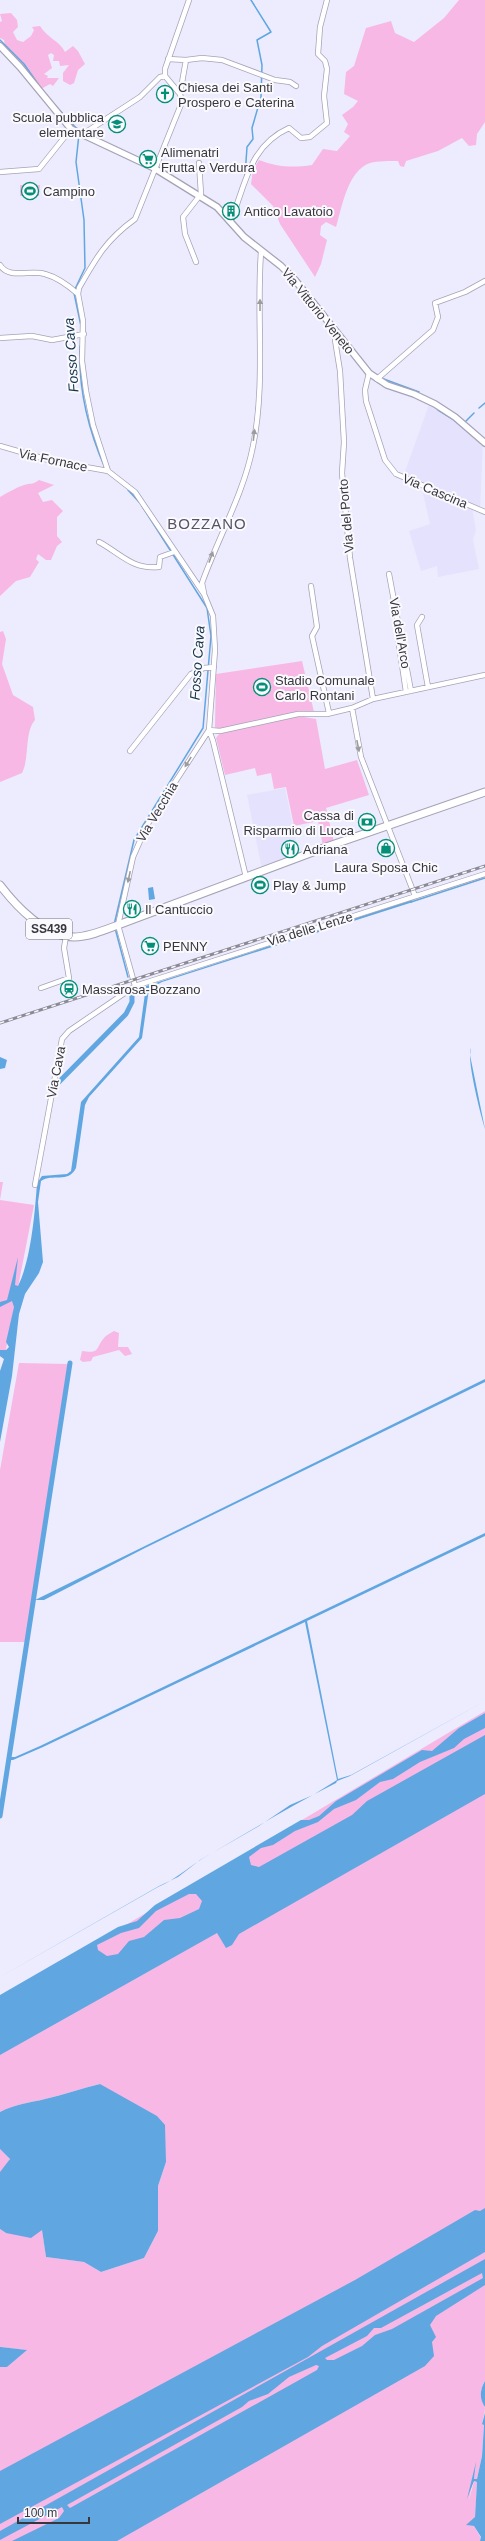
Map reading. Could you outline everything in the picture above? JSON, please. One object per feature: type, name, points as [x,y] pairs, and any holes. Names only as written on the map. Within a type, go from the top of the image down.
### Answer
[{"type":"main road","name":"SS439","points":[[0,885],[9,898],[55,933],[66,936],[79,936],[116,926],[485,792]]},
{"type":"street","points":[[0,172],[39,169],[78,132],[140,97],[165,76],[168,59],[190,0]]},
{"type":"street","points":[[231,220],[255,155],[264,146],[289,128],[301,138],[310,137],[327,123],[324,96],[327,68],[325,61],[318,54],[320,27],[327,0]]},
{"type":"street","points":[[0,46],[78,132]]},
{"type":"street","points":[[168,59],[186,60],[202,58],[222,60],[275,80],[285,80],[296,86]]},
{"type":"street","points":[[186,60],[180,94],[182,102],[167,143],[154,168],[135,219],[122,229],[98,253],[76,292],[82,335],[82,361],[86,390],[93,425],[107,471],[135,492],[171,553],[204,594]]},
{"type":"street","points":[[165,76],[180,94]]},
{"type":"street","name":"Via Vittorio Veneto","points":[[78,132],[154,168],[217,207],[231,220],[244,237],[261,252],[281,266],[295,280],[369,373],[377,379],[434,404],[455,417],[485,443]]},
{"type":"street","points":[[196,262],[185,234],[183,217],[200,196],[199,163]]},
{"type":"street","points":[[246,878],[214,741],[209,730],[211,667],[215,630],[202,583],[246,473],[253,446],[261,376],[261,252]]},
{"type":"street","points":[[0,265],[6,271],[15,273],[45,274],[76,292]]},
{"type":"street","points":[[377,379],[433,330],[438,316],[435,303],[465,292],[485,281]]},
{"type":"street","name":"Via del Porto","points":[[337,332],[335,340],[342,393],[344,442],[342,473],[346,516],[354,593],[373,699]]},
{"type":"street","points":[[0,338],[32,336],[52,340],[82,335]]},
{"type":"street","name":"Via Cascina","points":[[369,373],[365,390],[366,401],[385,460],[396,474],[485,512]]},
{"type":"street","name":"Via Fornace","points":[[0,446],[52,461],[107,471]]},
{"type":"street","points":[[98,542],[130,563],[152,568],[159,567],[160,557],[171,553]]},
{"type":"street","name":"Via dell'Arco","points":[[389,574],[409,692]]},
{"type":"street","points":[[311,586],[317,627],[312,636],[329,713]]},
{"type":"street","points":[[422,617],[417,625],[428,688]]},
{"type":"street","points":[[398,638],[409,692]]},
{"type":"street","points":[[130,751],[191,674],[211,667]]},
{"type":"street","points":[[209,730],[220,731],[298,714],[329,713],[352,708],[373,699],[485,675]]},
{"type":"street","points":[[352,708],[360,758],[415,896]]},
{"type":"street","name":"Via Vecchia","points":[[116,926],[140,838],[209,730]]},
{"type":"street","name":"Via delle Lenze","points":[[135,986],[485,874]]},
{"type":"street","points":[[116,926],[135,986]]},
{"type":"street","points":[[41,988],[69,978],[64,948],[66,936]]},
{"type":"street","name":"Via Cava","points":[[34,1185],[62,1039],[69,1031],[135,986]]},
{"type":"shaded area","points":[[459,0],[485,0],[485,122],[477,134],[476,145],[469,146],[462,138],[438,151],[406,161],[404,167],[400,166],[398,161],[384,161],[373,162],[362,167],[351,182],[347,191],[336,227],[326,222],[321,226],[320,235],[327,240],[321,264],[315,277],[280,224],[273,206],[251,184],[253,170],[259,160],[291,167],[305,166],[312,165],[323,149],[337,151],[350,136],[344,132],[348,124],[342,115],[353,107],[358,101],[344,94],[346,72],[354,66],[366,28],[391,21],[395,33],[414,42],[444,18]]},
{"type":"shaded area","points":[[11,13],[17,20],[18,27],[13,32],[17,40],[23,42],[31,36],[34,30],[32,27],[40,26],[46,34],[63,48],[65,52],[73,46],[78,51],[85,64],[78,70],[74,83],[70,85],[63,81],[63,73],[69,65],[60,66],[59,61],[53,61],[54,55],[51,53],[48,55],[52,68],[44,74],[48,76],[47,78],[59,78],[53,86],[50,84],[41,89],[28,71],[5,46],[4,40],[0,38],[0,22],[2,21],[0,14]]},
{"type":"shaded area","name":"Campino","points":[[20,185],[40,185],[39,196],[20,196]]},
{"type":"shaded area","points":[[430,402],[483,441],[480,510],[472,508],[476,530],[473,540],[479,569],[438,577],[437,566],[421,571],[409,531],[430,524],[421,485],[403,477]]},
{"type":"shaded area","points":[[39,480],[54,485],[38,493],[43,502],[52,500],[63,511],[57,517],[57,536],[62,542],[57,546],[51,560],[46,560],[38,554],[36,559],[39,562],[30,577],[16,581],[0,596],[0,497],[26,484],[37,482]]},
{"type":"shaded area","points":[[3,631],[6,639],[2,664],[13,695],[33,707],[35,720],[29,732],[26,760],[22,773],[0,782],[0,632]]},
{"type":"shaded area","name":"Stadio Comunale Carlo Rontani","points":[[302,661],[314,712],[219,729],[215,727],[216,674]]},
{"type":"shaded area","points":[[298,716],[316,719],[325,769],[357,760],[369,795],[326,808],[334,842],[323,846],[318,821],[294,826],[286,787],[274,789],[271,773],[257,776],[255,768],[225,775],[216,738],[220,733]]},
{"type":"shaded area","points":[[285,788],[299,855],[262,869],[247,795]]},
{"type":"shaded area","points":[[0,1182],[3,1182],[0,1200]]},
{"type":"shaded area","points":[[0,1200],[34,1205],[0,1380],[4,1359],[0,1356]]},
{"type":"shaded area","points":[[114,1331],[119,1333],[118,1347],[128,1347],[132,1354],[125,1356],[119,1350],[93,1357],[91,1361],[83,1362],[80,1360],[82,1351],[95,1351],[105,1337]]},
{"type":"shaded area","points":[[19,1363],[68,1364],[25,1642],[0,1642],[0,1470]]},
{"type":"shaded area","points":[[485,1711],[485,2381],[481,2391],[485,2408],[482,2424],[484,2424],[482,2456],[477,2479],[474,2479],[476,2464],[469,2500],[474,2481],[477,2482],[475,2518],[467,2525],[474,2526],[481,2538],[480,2541],[0,2541],[0,2367],[7,2367],[26,2350],[0,2347],[0,2229],[6,2233],[42,2229],[46,2257],[84,2262],[101,2272],[144,2258],[158,2231],[158,2186],[166,2162],[100,2084],[17,2105],[0,2112],[0,1996],[114,1932]]},
{"type":"shaded area","points":[[0,2149],[10,2159],[2,2173],[0,2172]]},
{"type":"water","points":[[153,887],[155,899],[149,900],[148,888]]},
{"type":"water","points":[[412,900],[413,902],[162,982],[149,989],[142,1038],[89,1097],[85,1105],[76,1168],[69,1176],[50,1178],[41,1181],[38,1202],[43,1262],[39,1273],[25,1294],[19,1314],[12,1376],[0,1442],[0,1371],[4,1359],[0,1356],[0,1350],[6,1350],[9,1347],[6,1342],[14,1307],[12,1301],[0,1307],[0,1302],[7,1300],[18,1257],[15,1285],[18,1286],[26,1263],[32,1236],[37,1183],[42,1176],[67,1174],[71,1171],[81,1102],[139,1037],[146,986]]},
{"type":"water","points":[[470,1055],[485,1129],[475,1088]]},
{"type":"water","points":[[0,1057],[7,1060],[5,1068],[0,1069]]},
{"type":"water","points":[[485,1379],[485,1382],[145,1548],[44,1600],[35,1600]]},
{"type":"water","points":[[485,1533],[485,1536],[307,1621],[338,1779],[351,1775],[485,1701],[350,1776],[337,1781],[336,1783],[313,1795],[337,1780],[305,1622],[43,1747],[13,1760],[9,1760],[10,1757],[15,1757],[40,1746]]},
{"type":"water","points":[[485,1713],[485,1728],[464,1739],[454,1748],[420,1762],[393,1779],[380,1782],[356,1800],[334,1809],[318,1822],[295,1831],[273,1845],[261,1848],[249,1857],[251,1865],[259,1867],[352,1815],[367,1801],[485,1735],[485,1794],[239,1934],[232,1945],[226,1948],[217,1933],[0,2055],[0,1995],[118,1927],[137,1921],[155,1905],[301,1820],[309,1820],[319,1816],[336,1801],[422,1750],[432,1751],[459,1728]],"holes":[[[189,1894],[196,1894],[202,1901],[199,1909],[180,1918],[164,1920],[144,1937],[129,1941],[118,1954],[107,1956],[98,1950],[97,1945],[121,1933],[139,1928],[156,1911]]]},
{"type":"water","points":[[313,1795],[285,1810],[264,1822],[290,1805]]},
{"type":"water","points":[[197,1862],[178,1877],[170,1881],[181,1874]]},
{"type":"water","points":[[170,1881],[158,1887],[0,1977],[159,1886]]},
{"type":"water","points":[[100,2084],[157,2116],[165,2125],[166,2162],[158,2186],[158,2231],[144,2258],[101,2272],[84,2262],[46,2257],[42,2230],[31,2238],[6,2233],[0,2229],[0,2172],[10,2159],[0,2149],[0,2112],[17,2105]]},
{"type":"water","points":[[485,2208],[485,2252],[322,2346],[308,2357],[0,2524],[0,2471],[355,2280],[475,2210],[480,2211]]},
{"type":"water","points":[[485,2259],[485,2285],[436,2316],[430,2325],[436,2337],[432,2342],[434,2356],[425,2366],[117,2541],[12,2541],[59,2518],[64,2511],[62,2507],[0,2540],[0,2531]],"holes":[[[482,2273],[483,2278],[392,2329],[375,2335],[362,2346],[334,2360],[327,2360],[325,2358],[367,2336],[374,2328],[381,2328]],[[316,2365],[319,2366],[317,2370],[70,2508],[67,2505],[242,2407],[249,2401],[268,2394],[289,2377]]]},
{"type":"water","points":[[0,2347],[27,2350],[7,2367],[0,2367]]},
{"type":"water","points":[[485,2381],[485,2407],[481,2394]]},
{"type":"water","points":[[485,2413],[485,2541],[480,2541],[481,2537],[474,2526],[466,2525],[475,2517],[477,2482],[474,2481],[467,2499],[476,2462],[474,2479],[477,2479],[482,2456],[484,2425],[482,2424]]},
{"type":"waterway","points":[[245,176],[247,147],[253,139],[252,128],[261,97],[262,65],[257,40],[271,32],[251,0]]},
{"type":"waterway","name":"Fosso Cava","points":[[0,40],[24,64],[38,84]]},
{"type":"waterway","name":"Fosso Cava","points":[[51,101],[78,130]]},
{"type":"waterway","name":"Fosso Cava","points":[[75,289],[85,268],[84,220],[76,162],[79,134]]},
{"type":"waterway","points":[[301,283],[325,313]]},
{"type":"waterway","name":"Fosso Cava","points":[[74,293],[81,326]]},
{"type":"waterway","name":"Fosso Cava","points":[[80,346],[81,378],[85,408],[89,424],[105,468]]},
{"type":"waterway","points":[[381,378],[419,392]]},
{"type":"waterway","points":[[479,408],[485,403]]},
{"type":"waterway","points":[[438,410],[459,423]]},
{"type":"waterway","points":[[466,421],[474,413]]},
{"type":"waterway","name":"Fosso Cava","points":[[128,490],[139,502]]},
{"type":"waterway","name":"Fosso Cava","points":[[114,925],[134,840],[203,728],[211,636],[207,608],[142,506]]},
{"type":"waterway","name":"Fosso Cava","points":[[411,902],[485,878]]},
{"type":"waterway","name":"Fosso Cava","points":[[115,928],[128,977]]},
{"type":"waterway","points":[[55,1086],[126,1014],[132,1002],[132,990]]},
{"type":"waterway","points":[[0,1816],[70,1363]]},
{"type":"railway","points":[[0,1023],[485,866]]},
{"type":"place","name":"Chiesa dei Santi Prospero e Caterina","points":[[165,94]]},
{"type":"place","name":"Scuola pubblica elementare","points":[[117,124]]},
{"type":"place","name":"Alimenatri Frutta e Verdura","points":[[148,159]]},
{"type":"place","name":"Campino","points":[[30,191]]},
{"type":"place","name":"Antico Lavatoio","points":[[231,211]]},
{"type":"place","name":"Stadio Comunale Carlo Rontani","points":[[262,687]]},
{"type":"place","name":"Cassa di Risparmio di Lucca","points":[[367,822]]},
{"type":"place","name":"Laura Sposa Chic","points":[[386,848]]},
{"type":"place","name":"Adriana","points":[[290,849]]},
{"type":"place","name":"Play & Jump","points":[[260,885]]},
{"type":"place","name":"Il Cantuccio","points":[[132,909]]},
{"type":"place","name":"PENNY","points":[[150,946]]},
{"type":"place","name":"Massarosa-Bozzano","points":[[69,989]]},
{"type":"district","name":"BOZZANO","points":[[207,523]]}]
